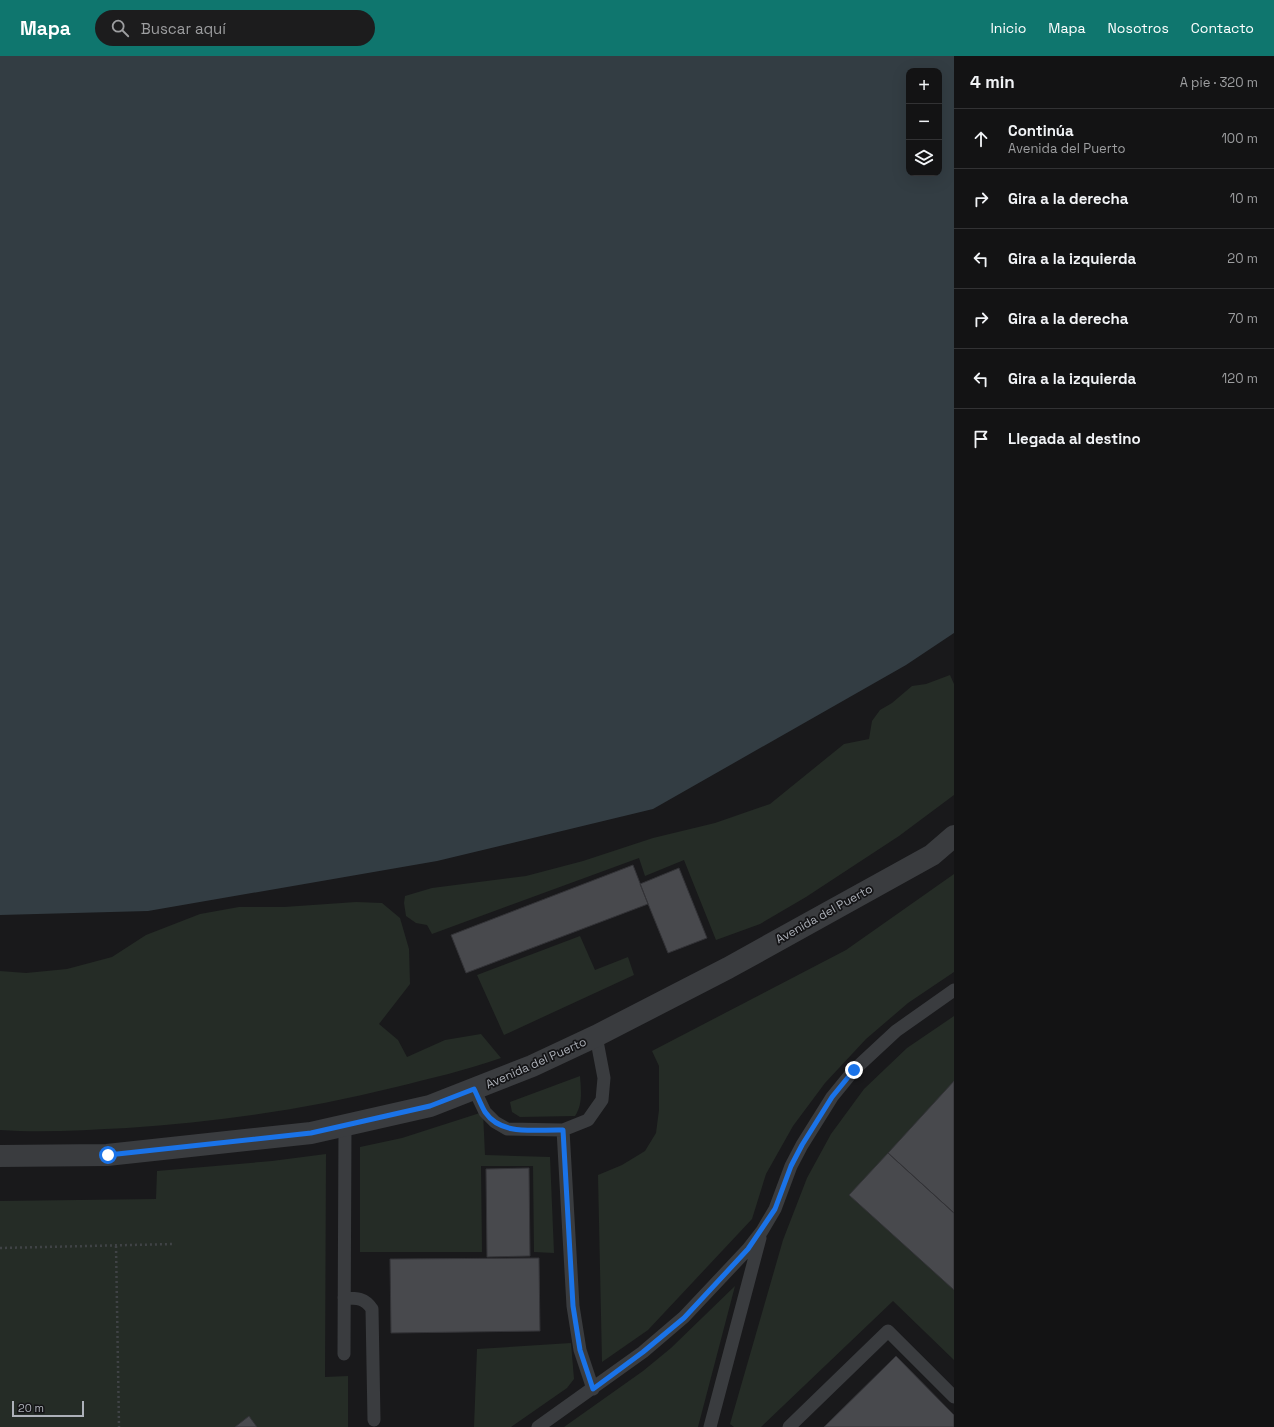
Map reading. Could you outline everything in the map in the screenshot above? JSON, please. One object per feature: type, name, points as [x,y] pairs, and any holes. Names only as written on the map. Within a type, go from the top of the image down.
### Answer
[{"type":"street","name":"Avenida del Puerto","points":[[0,1156],[108,1155],[311,1133],[430,1106],[532,1066],[596,1036],[728,968],[932,855],[954,836]]},
{"type":"lane","points":[[538,1427],[643,1352],[684,1318],[748,1249],[762,1231],[775,1209],[791,1166],[802,1145],[836,1091],[854,1070],[896,1031],[954,990]]},
{"type":"lane","points":[[474,1089],[485,1112],[495,1122],[506,1129],[563,1130],[588,1120],[602,1100],[604,1078],[596,1036]]},
{"type":"lane","points":[[344,1125],[344,1354]]},
{"type":"lane","points":[[563,1130],[573,1306],[580,1350],[593,1389]]},
{"type":"lane","points":[[710,1427],[762,1231]]},
{"type":"lane","points":[[344,1298],[362,1299],[368,1302],[372,1309],[374,1420]]},
{"type":"lane","points":[[789,1427],[888,1331],[954,1397]]},
{"type":"path","points":[[0,1248],[175,1244]]},
{"type":"path","points":[[116,1246],[119,1427]]},
{"type":"shaded area","points":[[0,56],[954,56],[954,633],[906,665],[653,809],[437,861],[148,911],[0,915]]},
{"type":"shaded area","points":[[950,675],[954,684],[954,795],[899,836],[806,897],[760,924],[716,940],[684,860],[645,876],[639,858],[432,934],[427,925],[416,923],[406,916],[404,903],[405,896],[432,888],[526,876],[583,861],[653,838],[715,823],[770,804],[844,744],[869,739],[872,721],[880,710],[892,703],[912,686],[926,684]]},
{"type":"shaded area","points":[[954,874],[954,972],[908,1003],[866,1039],[825,1083],[793,1126],[766,1174],[752,1219],[648,1330],[602,1362],[598,1175],[622,1165],[645,1151],[656,1133],[659,1110],[659,1066],[652,1051],[846,950]]},
{"type":"shaded area","points":[[356,902],[382,903],[400,918],[409,949],[410,984],[379,1024],[398,1040],[407,1057],[445,1040],[481,1034],[501,1058],[449,1074],[363,1095],[263,1114],[127,1128],[48,1131],[0,1130],[0,971],[26,973],[67,969],[112,957],[146,935],[200,914],[239,907],[284,907]]},
{"type":"shaded area","points":[[580,936],[595,970],[628,957],[634,975],[504,1035],[477,975]]},
{"type":"shaded area","points":[[954,1016],[954,1360],[893,1301],[761,1427],[734,1427],[730,1424],[783,1240],[807,1178],[831,1134],[864,1089],[907,1048]]},
{"type":"shaded area","points":[[580,1076],[580,1102],[575,1116],[520,1117],[512,1112],[510,1102]]},
{"type":"shaded area","points":[[483,1112],[485,1155],[550,1157],[554,1253],[534,1252],[533,1166],[481,1166],[482,1252],[360,1252],[360,1147],[402,1138]]},
{"type":"shaded area","points":[[326,1154],[325,1377],[348,1376],[348,1427],[0,1427],[0,1201],[156,1199],[157,1171],[272,1161]]},
{"type":"shaded area","points":[[735,1286],[698,1427],[564,1427],[643,1371],[671,1348]]},
{"type":"shaded area","points":[[571,1343],[574,1379],[567,1388],[511,1427],[474,1427],[477,1349]]},
{"type":"building","points":[[633,865],[648,904],[466,973],[451,935]]},
{"type":"building","points":[[679,868],[707,938],[668,953],[640,884]]},
{"type":"building","points":[[954,1081],[954,1213],[888,1153]]},
{"type":"building","points":[[888,1153],[954,1213],[954,1290],[849,1195]]},
{"type":"building","points":[[529,1168],[530,1256],[487,1257],[486,1169]]},
{"type":"building","points":[[539,1258],[540,1331],[391,1333],[390,1259]]},
{"type":"building","points":[[896,1356],[954,1415],[954,1427],[824,1427]]},
{"type":"building","points":[[249,1416],[257,1427],[235,1427]]},
{"type":"route","points":[[108,1155],[311,1133],[430,1106],[474,1089],[485,1112],[495,1122],[506,1129],[563,1130],[573,1306],[580,1350],[593,1389],[643,1352],[684,1318],[748,1249],[762,1231],[775,1209],[791,1166],[802,1145],[832,1097],[854,1070]]}]
